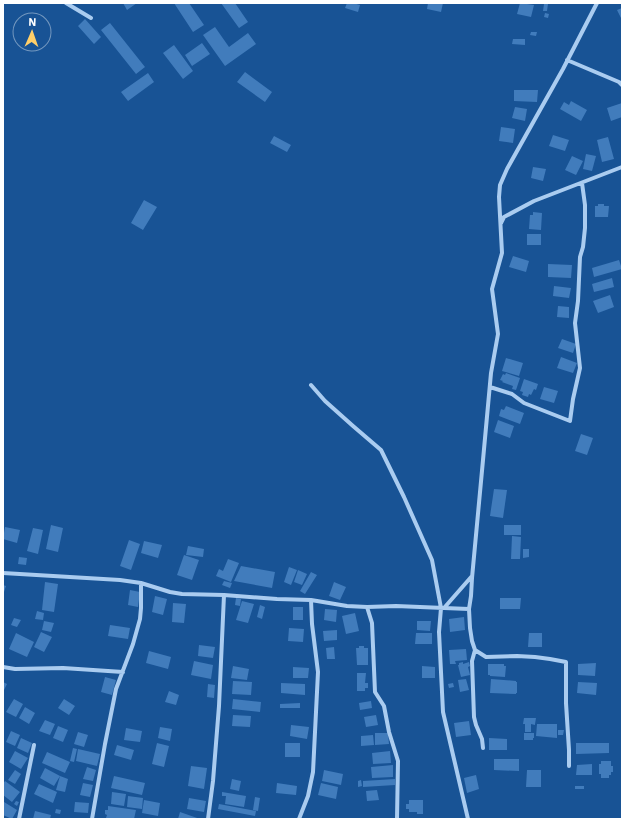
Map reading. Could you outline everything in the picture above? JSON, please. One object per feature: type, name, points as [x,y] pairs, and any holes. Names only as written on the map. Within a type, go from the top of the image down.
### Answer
[{"type":"street","points":[[66,3],[91,18]]},
{"type":"street","points":[[483,748],[482,739],[474,717],[472,662],[475,650],[470,628],[469,609],[472,596],[472,575],[491,373],[498,334],[492,289],[502,253],[499,197],[500,185],[507,169],[597,3]]},
{"type":"street","points":[[567,60],[619,82],[622,85]]},
{"type":"street","points":[[501,223],[504,217],[534,201],[622,167]]},
{"type":"street","points":[[490,387],[512,394],[524,403],[570,421],[580,368],[575,324],[578,301],[580,257],[583,247],[585,228],[585,205],[582,183]]},
{"type":"street","points":[[311,385],[325,401],[381,450],[432,560],[442,608],[439,632],[443,712],[468,819]]},
{"type":"street","points":[[3,573],[120,580],[141,583],[182,594],[311,600],[347,606],[423,606],[469,609]]},
{"type":"street","points":[[442,608],[472,575]]},
{"type":"street","points":[[92,819],[116,689],[133,644],[140,619],[141,583]]},
{"type":"street","points":[[208,819],[213,781],[219,706],[224,595]]},
{"type":"street","points":[[299,819],[308,796],[313,772],[318,672],[312,624],[311,600]]},
{"type":"street","points":[[367,607],[372,623],[375,692],[384,706],[398,761],[397,819]]},
{"type":"street","points":[[475,650],[486,657],[529,657],[566,662],[569,766]]},
{"type":"street","points":[[3,667],[15,669],[63,668],[123,672]]},
{"type":"street","points":[[18,819],[34,746]]},
{"type":"building","points":[[123,3],[137,3],[127,10]]},
{"type":"building","points":[[174,3],[189,3],[204,25],[193,32]]},
{"type":"building","points":[[221,3],[235,3],[248,22],[239,28]]},
{"type":"building","points":[[347,3],[360,5],[358,12],[345,8]]},
{"type":"building","points":[[428,3],[443,3],[441,12],[427,9]]},
{"type":"building","points":[[520,3],[534,5],[531,17],[517,14]]},
{"type":"building","points":[[544,4],[548,4],[547,11],[543,11]]},
{"type":"building","points":[[622,8],[622,20],[617,10]]},
{"type":"building","points":[[545,13],[549,14],[548,18],[544,17]]},
{"type":"building","points":[[85,19],[101,37],[94,44],[78,26]]},
{"type":"building","points":[[110,23],[145,67],[136,74],[101,30]]},
{"type":"building","points":[[215,27],[229,47],[248,33],[256,44],[225,66],[203,35]]},
{"type":"building","points":[[531,32],[537,32],[536,36],[530,35]]},
{"type":"building","points":[[513,39],[525,39],[525,45],[512,44]]},
{"type":"building","points":[[202,43],[210,54],[192,66],[185,55]]},
{"type":"building","points":[[174,45],[193,71],[183,79],[163,53]]},
{"type":"building","points":[[245,72],[272,92],[265,102],[237,82]]},
{"type":"building","points":[[148,73],[154,82],[128,101],[121,92]]},
{"type":"building","points":[[514,90],[538,90],[537,102],[514,101]]},
{"type":"building","points":[[571,101],[587,110],[581,121],[560,109],[564,102],[569,105]]},
{"type":"building","points":[[622,103],[622,117],[611,121],[607,108]]},
{"type":"building","points":[[515,107],[527,109],[525,121],[512,118]]},
{"type":"building","points":[[501,127],[515,129],[513,143],[499,141]]},
{"type":"building","points":[[553,135],[569,140],[565,151],[549,146]]},
{"type":"building","points":[[274,136],[291,145],[287,152],[270,143]]},
{"type":"building","points":[[608,137],[614,159],[602,162],[597,140]]},
{"type":"building","points":[[586,154],[596,156],[592,171],[583,169]]},
{"type":"building","points":[[572,156],[583,161],[576,175],[565,170]]},
{"type":"building","points":[[533,167],[546,169],[543,181],[531,178]]},
{"type":"building","points":[[144,200],[157,207],[143,230],[131,223]]},
{"type":"building","points":[[598,204],[609,206],[608,217],[595,217],[595,206],[598,206]]},
{"type":"building","points":[[533,212],[542,213],[541,230],[529,229],[530,215],[533,215]]},
{"type":"building","points":[[527,234],[541,234],[541,245],[527,245]]},
{"type":"building","points":[[513,256],[529,261],[526,272],[509,267]]},
{"type":"building","points":[[619,260],[622,269],[594,277],[592,268]]},
{"type":"building","points":[[548,264],[572,265],[571,278],[548,277]]},
{"type":"building","points":[[612,278],[614,287],[594,292],[592,284]]},
{"type":"building","points":[[554,286],[571,288],[569,298],[553,296]]},
{"type":"building","points":[[610,295],[614,307],[598,313],[593,301]]},
{"type":"building","points":[[558,306],[569,307],[569,318],[557,317]]},
{"type":"building","points":[[562,339],[576,344],[573,353],[558,348]]},
{"type":"building","points":[[561,357],[577,363],[573,373],[557,368]]},
{"type":"building","points":[[506,358],[523,363],[519,376],[502,371]]},
{"type":"building","points":[[506,373],[520,378],[516,390],[512,389],[513,386],[500,380],[503,374],[505,375]]},
{"type":"building","points":[[524,379],[538,384],[536,390],[534,389],[528,397],[522,395],[523,392],[520,391]]},
{"type":"building","points":[[544,387],[558,391],[554,403],[540,399]]},
{"type":"building","points":[[506,406],[524,413],[520,424],[499,416],[501,409],[504,410]]},
{"type":"building","points":[[498,420],[514,426],[510,438],[494,432]]},
{"type":"building","points":[[581,434],[593,438],[587,455],[575,451]]},
{"type":"building","points":[[494,489],[507,490],[503,518],[490,516]]},
{"type":"building","points":[[51,525],[63,528],[58,552],[46,549]]},
{"type":"building","points":[[504,525],[521,525],[521,535],[504,535]]},
{"type":"building","points":[[5,527],[20,530],[17,543],[3,539]]},
{"type":"building","points":[[33,528],[43,530],[38,554],[27,551]]},
{"type":"building","points":[[512,536],[521,537],[520,559],[511,559]]},
{"type":"building","points":[[129,540],[140,544],[131,570],[120,566]]},
{"type":"building","points":[[144,541],[162,545],[158,558],[141,553]]},
{"type":"building","points":[[188,546],[204,549],[203,557],[186,555]]},
{"type":"building","points":[[523,549],[529,549],[529,557],[523,558]]},
{"type":"building","points":[[184,555],[199,560],[192,580],[177,575]]},
{"type":"building","points":[[19,557],[27,558],[26,565],[18,564]]},
{"type":"building","points":[[228,559],[239,563],[231,582],[216,576],[219,569],[223,571]]},
{"type":"building","points":[[241,566],[275,572],[272,588],[234,581]]},
{"type":"building","points":[[289,567],[297,570],[291,585],[284,582]]},
{"type":"building","points":[[298,570],[307,574],[302,585],[294,582]]},
{"type":"building","points":[[311,572],[317,575],[305,594],[300,591]]},
{"type":"building","points":[[224,581],[232,583],[230,588],[222,585]]},
{"type":"building","points":[[45,582],[58,584],[54,612],[42,610]]},
{"type":"building","points":[[334,582],[346,587],[340,600],[329,596]]},
{"type":"building","points":[[3,585],[6,586],[3,595]]},
{"type":"building","points":[[130,590],[140,592],[138,607],[128,605]]},
{"type":"building","points":[[155,596],[167,599],[163,615],[152,612]]},
{"type":"building","points":[[236,598],[241,599],[240,606],[235,605]]},
{"type":"building","points":[[500,598],[521,598],[520,609],[500,609]]},
{"type":"building","points":[[242,601],[254,604],[248,623],[236,620]]},
{"type":"building","points":[[173,603],[186,604],[184,623],[172,622]]},
{"type":"building","points":[[260,605],[265,607],[262,619],[257,617]]},
{"type":"building","points":[[293,607],[303,607],[303,620],[293,620]]},
{"type":"building","points":[[325,609],[337,610],[336,622],[324,620]]},
{"type":"building","points":[[37,611],[44,613],[43,620],[35,619]]},
{"type":"building","points":[[355,613],[359,631],[346,634],[342,616]]},
{"type":"building","points":[[464,617],[465,630],[450,632],[449,619]]},
{"type":"building","points":[[14,618],[21,620],[17,627],[11,625]]},
{"type":"building","points":[[44,621],[54,623],[51,632],[42,630]]},
{"type":"building","points":[[417,621],[431,621],[430,631],[417,630]]},
{"type":"building","points":[[110,625],[130,628],[128,639],[108,636]]},
{"type":"building","points":[[289,628],[304,629],[303,642],[288,641]]},
{"type":"building","points":[[337,630],[337,640],[324,641],[323,631]]},
{"type":"building","points":[[41,632],[52,637],[44,652],[34,647]]},
{"type":"building","points":[[16,633],[34,642],[27,657],[9,649]]},
{"type":"building","points":[[416,633],[432,633],[432,644],[415,644]]},
{"type":"building","points":[[529,633],[542,633],[542,647],[528,647]]},
{"type":"building","points":[[199,645],[215,647],[213,658],[198,656]]},
{"type":"building","points":[[359,646],[368,648],[368,665],[357,665],[356,648],[359,648]]},
{"type":"building","points":[[334,647],[335,659],[327,659],[326,648]]},
{"type":"building","points":[[466,649],[467,660],[455,661],[456,664],[450,664],[449,650]]},
{"type":"building","points":[[149,651],[171,657],[168,669],[146,663]]},
{"type":"building","points":[[194,661],[213,665],[211,679],[191,675]]},
{"type":"building","points":[[463,662],[463,664],[469,662],[470,666],[468,667],[470,675],[461,677],[458,665],[459,663]]},
{"type":"building","points":[[596,663],[595,676],[578,675],[578,664]]},
{"type":"building","points":[[488,664],[504,664],[504,666],[506,666],[505,677],[488,675]]},
{"type":"building","points":[[233,666],[249,669],[247,680],[231,678]]},
{"type":"building","points":[[422,666],[435,667],[435,678],[422,678]]},
{"type":"building","points":[[293,667],[309,668],[308,678],[293,678]]},
{"type":"building","points":[[357,673],[366,673],[365,683],[368,683],[368,688],[365,688],[365,691],[357,691]]},
{"type":"building","points":[[105,677],[116,680],[112,695],[101,692]]},
{"type":"building","points":[[466,679],[469,690],[460,692],[458,680]]},
{"type":"building","points":[[491,679],[516,681],[517,693],[490,693]]},
{"type":"building","points":[[233,681],[252,682],[251,695],[232,694]]},
{"type":"building","points":[[3,682],[7,684],[3,692]]},
{"type":"building","points":[[578,682],[597,683],[596,695],[577,693]]},
{"type":"building","points":[[281,683],[305,684],[305,695],[281,693]]},
{"type":"building","points":[[453,683],[454,687],[449,688],[448,684]]},
{"type":"building","points":[[208,684],[215,685],[214,698],[207,697]]},
{"type":"building","points":[[169,691],[179,695],[176,705],[165,702]]},
{"type":"building","points":[[14,699],[23,704],[16,717],[6,712]]},
{"type":"building","points":[[64,699],[75,706],[69,715],[58,708]]},
{"type":"building","points":[[233,699],[261,702],[260,712],[232,709]]},
{"type":"building","points":[[371,701],[372,708],[360,710],[359,703]]},
{"type":"building","points":[[300,703],[300,708],[280,708],[280,704]]},
{"type":"building","points":[[25,707],[35,713],[29,724],[19,718]]},
{"type":"building","points":[[233,715],[251,716],[250,727],[232,726]]},
{"type":"building","points":[[376,715],[378,725],[366,727],[364,717]]},
{"type":"building","points":[[524,718],[536,718],[535,725],[531,724],[531,732],[525,732],[525,724],[523,724]]},
{"type":"building","points":[[45,720],[55,724],[50,735],[39,731]]},
{"type":"building","points":[[469,721],[471,735],[456,737],[454,723]]},
{"type":"building","points":[[537,724],[557,724],[557,738],[536,736]]},
{"type":"building","points":[[291,725],[309,727],[307,739],[290,736]]},
{"type":"building","points":[[58,726],[68,730],[63,742],[53,738]]},
{"type":"building","points":[[160,727],[172,729],[170,741],[158,738]]},
{"type":"building","points":[[126,728],[142,731],[140,742],[124,740]]},
{"type":"building","points":[[558,730],[564,730],[563,735],[558,735]]},
{"type":"building","points":[[11,731],[20,735],[15,746],[6,742]]},
{"type":"building","points":[[78,732],[88,735],[84,747],[74,744]]},
{"type":"building","points":[[375,733],[388,733],[389,744],[375,745]]},
{"type":"building","points":[[524,733],[534,733],[533,740],[524,740]]},
{"type":"building","points":[[373,735],[374,745],[361,746],[361,736]]},
{"type":"building","points":[[21,738],[32,743],[28,753],[17,748]]},
{"type":"building","points":[[489,738],[507,739],[507,750],[489,750]]},
{"type":"building","points":[[157,743],[169,746],[164,767],[152,764]]},
{"type":"building","points":[[285,743],[300,743],[300,757],[285,757]]},
{"type":"building","points":[[576,743],[609,743],[609,753],[576,754]]},
{"type":"building","points":[[117,745],[134,750],[131,760],[114,755]]},
{"type":"building","points":[[73,748],[77,749],[74,762],[70,761]]},
{"type":"building","points":[[78,749],[100,754],[97,766],[76,761]]},
{"type":"building","points":[[15,751],[28,758],[21,769],[9,762]]},
{"type":"building","points":[[390,751],[391,763],[373,764],[372,753]]},
{"type":"building","points":[[47,752],[70,762],[65,773],[42,763]]},
{"type":"building","points":[[494,759],[519,759],[519,771],[494,770]]},
{"type":"building","points":[[601,761],[611,761],[613,772],[609,775],[609,778],[601,778],[601,774],[599,774],[599,764],[601,764]]},
{"type":"building","points":[[592,764],[592,775],[576,775],[577,765]]},
{"type":"building","points":[[393,765],[393,777],[372,778],[371,767]]},
{"type":"building","points":[[191,766],[207,768],[204,789],[188,786]]},
{"type":"building","points":[[87,767],[96,770],[93,781],[83,779]]},
{"type":"building","points":[[45,768],[60,776],[54,786],[40,778]]},
{"type":"building","points":[[15,770],[21,774],[15,784],[8,780]]},
{"type":"building","points":[[324,770],[343,774],[341,785],[322,781]]},
{"type":"building","points":[[527,770],[541,770],[541,787],[526,787]]},
{"type":"building","points":[[476,775],[479,789],[467,793],[464,778]]},
{"type":"building","points":[[60,776],[68,779],[65,792],[56,790]]},
{"type":"building","points":[[114,776],[145,783],[142,795],[111,788]]},
{"type":"building","points":[[232,779],[241,781],[239,791],[230,789]]},
{"type":"building","points":[[395,779],[395,785],[363,787],[363,781]]},
{"type":"building","points":[[361,780],[362,786],[358,787],[358,781]]},
{"type":"building","points":[[5,781],[20,792],[12,802],[3,795],[3,784]]},
{"type":"building","points":[[83,783],[93,785],[90,797],[80,795]]},
{"type":"building","points":[[277,783],[297,786],[296,795],[276,793]]},
{"type":"building","points":[[321,783],[338,787],[336,799],[318,795]]},
{"type":"building","points":[[39,784],[57,792],[53,803],[34,794]]},
{"type":"building","points":[[575,786],[584,786],[584,789],[575,789]]},
{"type":"building","points":[[377,790],[379,800],[367,801],[366,791]]},
{"type":"building","points":[[112,792],[126,794],[124,806],[111,804]]},
{"type":"building","points":[[222,792],[246,796],[244,807],[225,804],[226,796],[222,796]]},
{"type":"building","points":[[128,796],[143,798],[142,809],[127,807]]},
{"type":"building","points":[[255,797],[260,798],[258,811],[253,810]]},
{"type":"building","points":[[189,798],[206,801],[204,812],[187,809]]},
{"type":"building","points":[[144,800],[160,803],[158,816],[142,813]]},
{"type":"building","points":[[409,800],[423,800],[423,814],[409,812],[409,809],[406,809],[406,804],[409,804]]},
{"type":"building","points":[[16,801],[19,802],[17,806],[14,804]]},
{"type":"building","points":[[4,802],[17,810],[12,819],[3,815]]},
{"type":"building","points":[[75,802],[89,803],[88,813],[74,812]]},
{"type":"building","points":[[219,804],[256,811],[255,816],[218,809]]},
{"type":"building","points":[[108,806],[136,810],[134,819],[106,818],[107,815],[105,814],[105,810],[108,810]]},
{"type":"building","points":[[56,809],[61,810],[60,814],[55,813]]},
{"type":"building","points":[[35,811],[51,815],[50,819],[33,819]]},
{"type":"building","points":[[180,812],[200,819],[178,819]]}]
